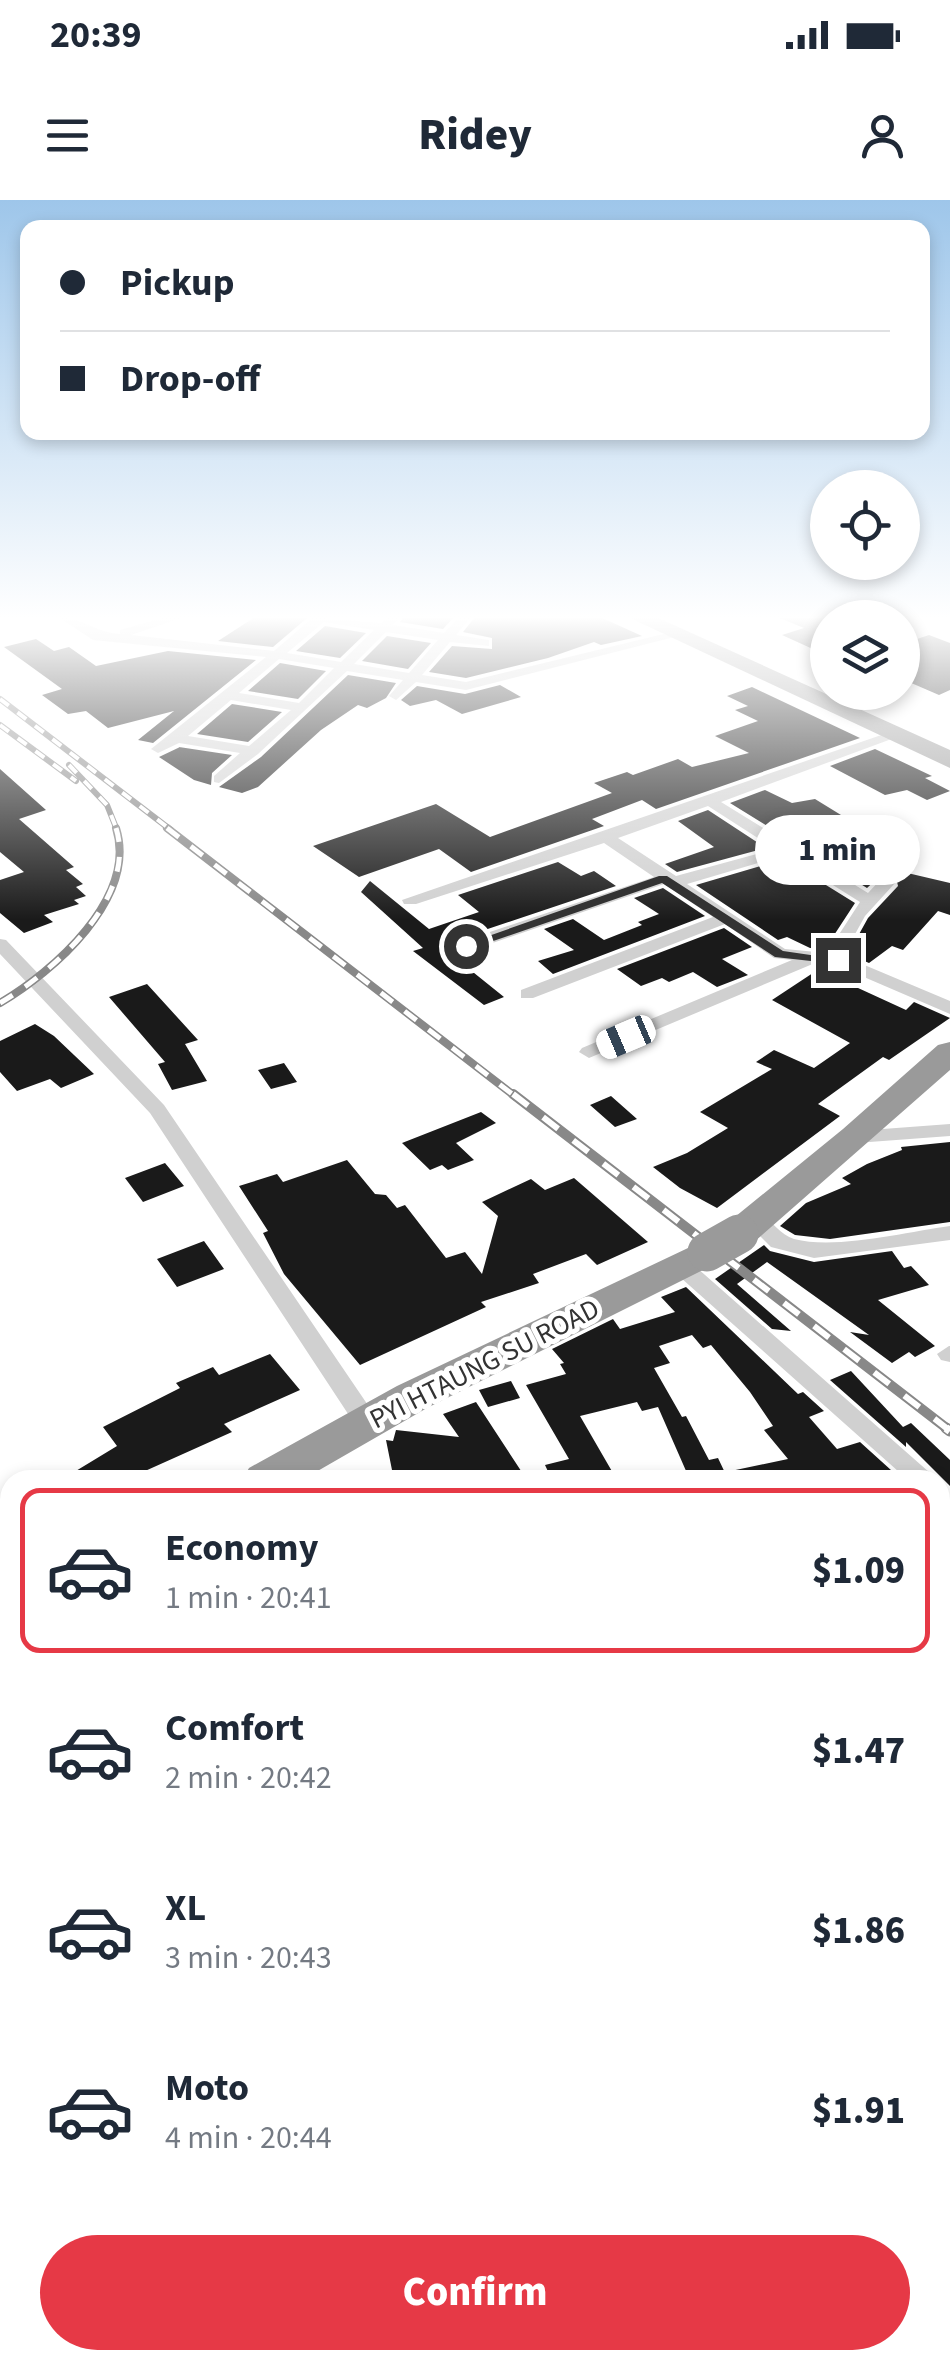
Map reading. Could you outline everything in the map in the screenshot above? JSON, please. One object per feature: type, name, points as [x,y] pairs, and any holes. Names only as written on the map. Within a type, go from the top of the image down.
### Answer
[{"type":"highway","points":[[864,718],[950,760]]},
{"type":"highway","name":"PYI HTAUNG SU ROAD","points":[[296,1468],[367,1423],[720,1243],[856,1137],[950,1052]]},
{"type":"street","points":[[158,749],[199,718]]},
{"type":"street","points":[[218,779],[291,718]]},
{"type":"street","points":[[410,900],[606,837],[898,734]]},
{"type":"street","points":[[177,738],[253,752]]},
{"type":"street","points":[[708,800],[871,902]]},
{"type":"street","points":[[606,837],[780,954],[832,960],[950,1008]]},
{"type":"street","points":[[466,946],[667,881],[787,850]]},
{"type":"street","points":[[832,960],[858,914],[887,884]]},
{"type":"street","points":[[527,994],[726,918]]},
{"type":"street","points":[[0,944],[158,1109],[367,1423]]},
{"type":"street","points":[[589,1052],[808,960]]},
{"type":"street","points":[[856,1137],[950,1130]]},
{"type":"street","points":[[720,1243],[779,1242],[814,1251],[950,1232]]},
{"type":"street","points":[[720,1243],[916,1470]]},
{"type":"building","points":[[95,718],[146,718],[108,728]]},
{"type":"building","points":[[165,718],[184,718],[153,743],[138,740]]},
{"type":"building","points":[[215,718],[275,718],[248,742],[197,734]]},
{"type":"building","points":[[302,718],[338,718],[258,787],[242,793],[219,787],[261,757]]},
{"type":"building","points":[[752,718],[818,718],[860,738],[656,809],[642,800],[592,819],[604,826],[471,872],[439,849],[359,877],[313,846],[436,804],[490,837],[612,793],[594,783],[627,772],[633,775],[678,759],[692,767],[749,753],[715,736],[758,721]]},
{"type":"building","points":[[180,747],[232,755],[212,773],[211,785],[194,780],[159,757]]},
{"type":"building","points":[[875,749],[932,776],[925,778],[950,791],[927,800],[907,790],[885,795],[830,766]]},
{"type":"building","points":[[0,769],[46,810],[19,819],[74,867],[66,870],[83,884],[76,887],[86,896],[74,900],[79,904],[44,915],[53,922],[24,933],[0,913],[0,880],[24,872],[0,852]]},
{"type":"building","points":[[765,790],[792,803],[815,799],[841,815],[831,818],[889,855],[869,864],[950,883],[950,915],[938,911],[903,950],[892,946],[869,963],[848,954],[868,918],[898,886],[896,877],[881,875],[867,888],[730,803]]},
{"type":"building","points":[[708,810],[766,848],[677,872],[665,864],[714,847],[678,821]]},
{"type":"building","points":[[784,859],[855,903],[825,949],[810,948],[787,937],[778,940],[696,885]]},
{"type":"building","points":[[558,862],[581,876],[594,871],[616,886],[446,943],[454,950],[448,952],[504,997],[484,1005],[413,951],[423,948],[361,892],[370,881],[429,929],[479,912],[458,895]]},
{"type":"building","points":[[663,888],[705,916],[553,974],[538,961],[574,950],[544,929],[573,919],[604,940],[659,914],[634,898]]},
{"type":"building","points":[[724,928],[752,947],[722,959],[748,975],[717,987],[693,972],[669,982],[662,978],[641,986],[617,969]]},
{"type":"building","points":[[822,967],[852,976],[845,982],[906,1010],[914,1002],[950,1018],[889,1060],[883,1057],[818,1104],[840,1116],[717,1208],[680,1188],[653,1167],[687,1153],[728,1128],[700,1112],[772,1069],[756,1062],[774,1050],[814,1068],[850,1043],[772,1000]]},
{"type":"building","points":[[147,984],[198,1040],[185,1044],[207,1081],[172,1090],[158,1064],[165,1062],[109,997]]},
{"type":"building","points":[[35,1024],[54,1036],[94,1074],[61,1088],[50,1079],[17,1091],[0,1072],[0,1041]]},
{"type":"building","points":[[284,1063],[297,1082],[271,1089],[258,1070]]},
{"type":"building","points":[[611,1096],[637,1119],[615,1127],[590,1105]]},
{"type":"building","points":[[481,1112],[496,1123],[456,1143],[474,1160],[448,1170],[442,1165],[430,1170],[402,1143]]},
{"type":"building","points":[[950,1142],[950,1222],[830,1239],[795,1235],[780,1226],[806,1203],[851,1184],[842,1178],[902,1150],[901,1147]]},
{"type":"building","points":[[347,1160],[375,1194],[386,1195],[397,1208],[405,1205],[446,1258],[465,1252],[482,1274],[498,1216],[482,1202],[531,1179],[545,1190],[574,1178],[648,1242],[597,1265],[586,1254],[533,1274],[539,1283],[481,1302],[486,1307],[360,1365],[284,1274],[263,1233],[268,1231],[239,1186],[277,1174],[283,1182]]},
{"type":"building","points":[[165,1163],[184,1186],[143,1202],[125,1178]]},
{"type":"building","points":[[204,1241],[224,1269],[177,1287],[157,1259]]},
{"type":"building","points":[[764,1245],[770,1251],[814,1262],[892,1251],[904,1268],[911,1266],[929,1285],[878,1300],[935,1346],[915,1357],[909,1352],[892,1363],[850,1332],[869,1335],[767,1262],[737,1284],[791,1331],[772,1329],[715,1279]]},
{"type":"building","points":[[686,1287],[798,1394],[803,1392],[824,1411],[809,1417],[837,1449],[860,1442],[891,1470],[736,1470],[788,1459],[764,1430],[773,1426],[750,1392],[711,1345],[703,1348],[692,1335],[659,1346],[670,1363],[654,1368],[709,1460],[718,1458],[724,1470],[686,1470],[658,1407],[642,1411],[637,1402],[580,1416],[611,1470],[547,1470],[545,1465],[569,1459],[526,1385],[566,1374],[560,1364],[564,1363],[552,1349],[613,1319],[620,1329],[675,1312],[661,1297]]},
{"type":"building","points":[[270,1354],[300,1390],[224,1424],[232,1432],[147,1470],[77,1470],[117,1446],[103,1427],[180,1388],[176,1383],[213,1367],[219,1375]]},
{"type":"building","points":[[851,1371],[903,1427],[911,1423],[950,1460],[950,1470],[934,1470],[830,1380]]},
{"type":"building","points":[[511,1381],[520,1398],[488,1407],[479,1390]]},
{"type":"building","points":[[476,1402],[520,1470],[392,1470],[386,1440],[393,1441],[396,1430],[459,1437],[443,1414]]},
{"type":"railway","points":[[25,718],[171,830]]},
{"type":"railway","points":[[0,725],[76,781]]},
{"type":"railway","points":[[69,765],[107,805],[117,830]]},
{"type":"railway","points":[[0,1003],[66,952],[103,906],[115,881],[120,854],[116,828]]},
{"type":"railway","points":[[167,828],[516,1097]]},
{"type":"railway","points":[[513,1094],[949,1430]]},
{"type":"railway","points":[[946,1428],[950,1431]]},
{"type":"route","points":[[466,946],[663,879],[780,954],[808,960],[838,960]]}]
